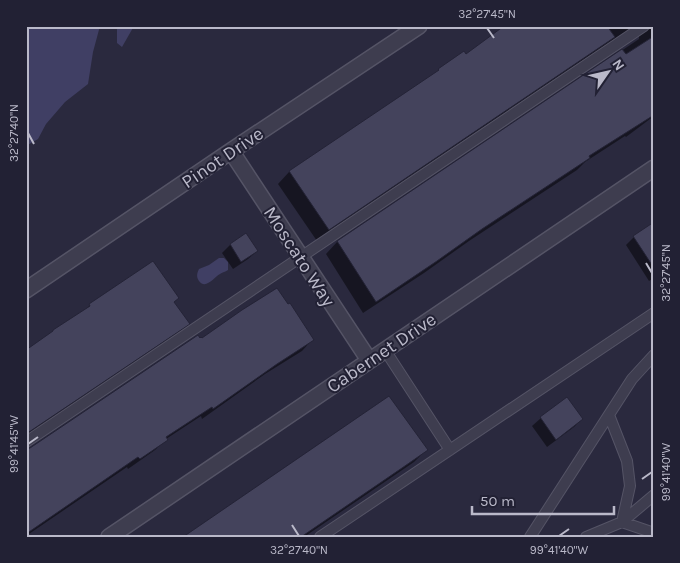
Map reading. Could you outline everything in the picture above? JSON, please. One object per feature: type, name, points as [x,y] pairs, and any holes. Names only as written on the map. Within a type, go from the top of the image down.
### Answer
[{"type":"street","name":"Pinot Drive","points":[[26,290],[418,26]]},
{"type":"street","name":"Moscato Way","points":[[231,151],[369,360]]},
{"type":"street","name":"Cabernet Drive","points":[[109,537],[654,168]]},
{"type":"lane","points":[[26,442],[644,26]]},
{"type":"lane","points":[[320,537],[654,313]]},
{"type":"lane","points":[[384,350],[450,450]]},
{"type":"lane","points":[[530,537],[632,379],[654,355]]},
{"type":"lane","points":[[609,415],[627,461],[630,486],[622,522]]},
{"type":"lane","points":[[586,537],[622,522],[654,495]]},
{"type":"lane","points":[[622,522],[654,533]]},
{"type":"shaded area","points":[[26,26],[100,26],[93,52],[88,84],[65,102],[46,124],[38,139],[26,146]]},
{"type":"shaded area","points":[[117,26],[134,26],[122,47],[117,43]]},
{"type":"shaded area","points":[[219,258],[224,258],[228,262],[228,270],[207,284],[199,281],[197,274],[199,269]]},
{"type":"building","points":[[504,26],[607,26],[615,37],[329,230],[289,171],[439,70],[464,51],[466,54]]},
{"type":"building","points":[[654,36],[654,115],[589,156],[590,158],[376,302],[337,241],[622,49],[626,54]]},
{"type":"building","points":[[654,222],[654,268],[633,236]]},
{"type":"building","points":[[246,233],[258,251],[241,262],[230,244]]},
{"type":"building","points":[[153,261],[179,298],[174,302],[190,324],[26,434],[26,350],[90,306],[89,304]]},
{"type":"building","points":[[277,288],[288,304],[290,303],[314,340],[213,409],[212,407],[166,437],[168,440],[140,459],[138,457],[26,534],[26,449],[198,335],[202,338]]},
{"type":"building","points":[[389,396],[428,450],[402,468],[301,537],[183,537]]},
{"type":"building","points":[[567,397],[583,419],[556,440],[540,417]]}]
